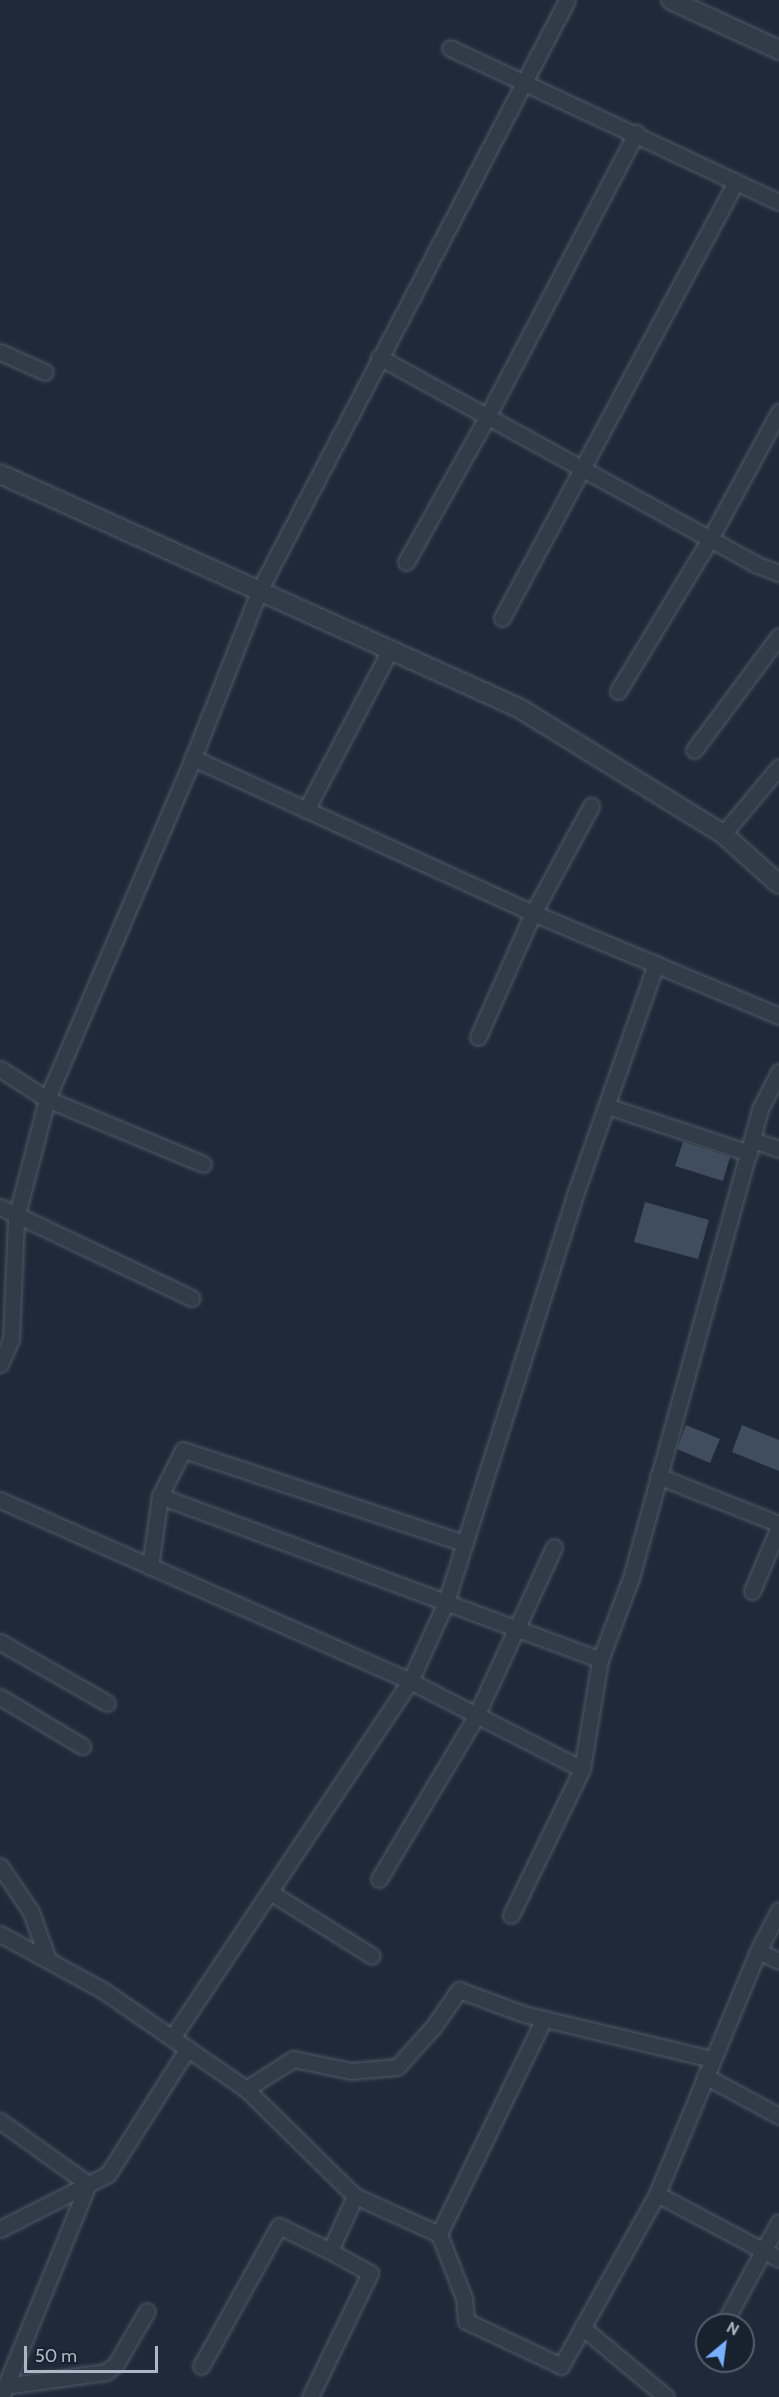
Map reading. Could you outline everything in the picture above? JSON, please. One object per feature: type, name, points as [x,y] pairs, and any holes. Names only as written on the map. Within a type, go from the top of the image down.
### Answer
[{"type":"street","points":[[0,1364],[11,1339],[16,1218],[47,1099],[193,758],[259,591],[567,0]]},
{"type":"street","points":[[671,0],[779,50]]},
{"type":"street","points":[[450,48],[636,133],[779,202]]},
{"type":"street","points":[[406,562],[487,417],[636,133]]},
{"type":"street","points":[[502,618],[736,182]]},
{"type":"street","points":[[0,352],[45,372]]},
{"type":"street","points":[[379,357],[710,539],[779,573]]},
{"type":"street","points":[[618,691],[710,539],[779,412]]},
{"type":"street","points":[[0,474],[519,708],[723,834],[779,884]]},
{"type":"street","points":[[694,750],[779,636]]},
{"type":"street","points":[[306,810],[390,650]]},
{"type":"street","points":[[193,758],[533,913],[779,1016]]},
{"type":"street","points":[[723,834],[779,767]]},
{"type":"street","points":[[478,1037],[533,913],[591,806]]},
{"type":"street","points":[[172,2038],[410,1681],[446,1602],[607,1106],[656,964]]},
{"type":"street","points":[[0,1069],[47,1099],[203,1164]]},
{"type":"street","points":[[510,1915],[582,1768],[600,1660],[631,1578],[760,1109],[779,1072]]},
{"type":"street","points":[[607,1106],[751,1146],[779,1149]]},
{"type":"street","points":[[0,1207],[16,1218],[192,1298]]},
{"type":"street","points":[[150,1567],[160,1496],[183,1450],[465,1543]]},
{"type":"street","points":[[658,1476],[779,1526],[752,1591]]},
{"type":"street","points":[[160,1496],[600,1660]]},
{"type":"street","points":[[0,1500],[410,1681],[582,1768]]},
{"type":"street","points":[[380,1879],[476,1716],[519,1629],[554,1547]]},
{"type":"street","points":[[0,1642],[107,1703]]},
{"type":"street","points":[[0,1697],[82,1746]]},
{"type":"street","points":[[0,1866],[32,1912],[47,1958]]},
{"type":"street","points":[[270,1892],[372,1956]]},
{"type":"street","points":[[0,1934],[47,1958],[188,2048],[246,2089],[355,2196],[439,2234],[464,2298],[466,2320],[561,2367],[657,2194],[758,1951],[779,1910]]},
{"type":"street","points":[[758,1951],[779,1961]]},
{"type":"street","points":[[246,2089],[294,2060],[351,2071],[396,2067],[434,2026],[459,1990],[544,2019],[712,2059]]},
{"type":"street","points":[[439,2234],[544,2019]]},
{"type":"street","points":[[0,2229],[108,2174],[188,2048]]},
{"type":"street","points":[[705,2076],[779,2116]]},
{"type":"street","points":[[0,2121],[88,2184]]},
{"type":"street","points":[[3,2392],[88,2184]]},
{"type":"street","points":[[657,2194],[779,2259]]},
{"type":"street","points":[[330,2251],[355,2196]]},
{"type":"street","points":[[730,2313],[765,2252],[779,2222]]},
{"type":"street","points":[[201,2366],[279,2226],[370,2273],[310,2397]]},
{"type":"street","points":[[3,2392],[106,2372],[116,2364],[147,2311]]},
{"type":"street","points":[[582,2327],[666,2397]]},
{"type":"building","points":[[683,1142],[730,1157],[723,1181],[675,1166]]},
{"type":"building","points":[[645,1202],[709,1220],[698,1259],[634,1242]]},
{"type":"building","points":[[686,1425],[720,1439],[710,1463],[677,1449]]},
{"type":"building","points":[[742,1425],[779,1440],[779,1471],[732,1452]]}]
